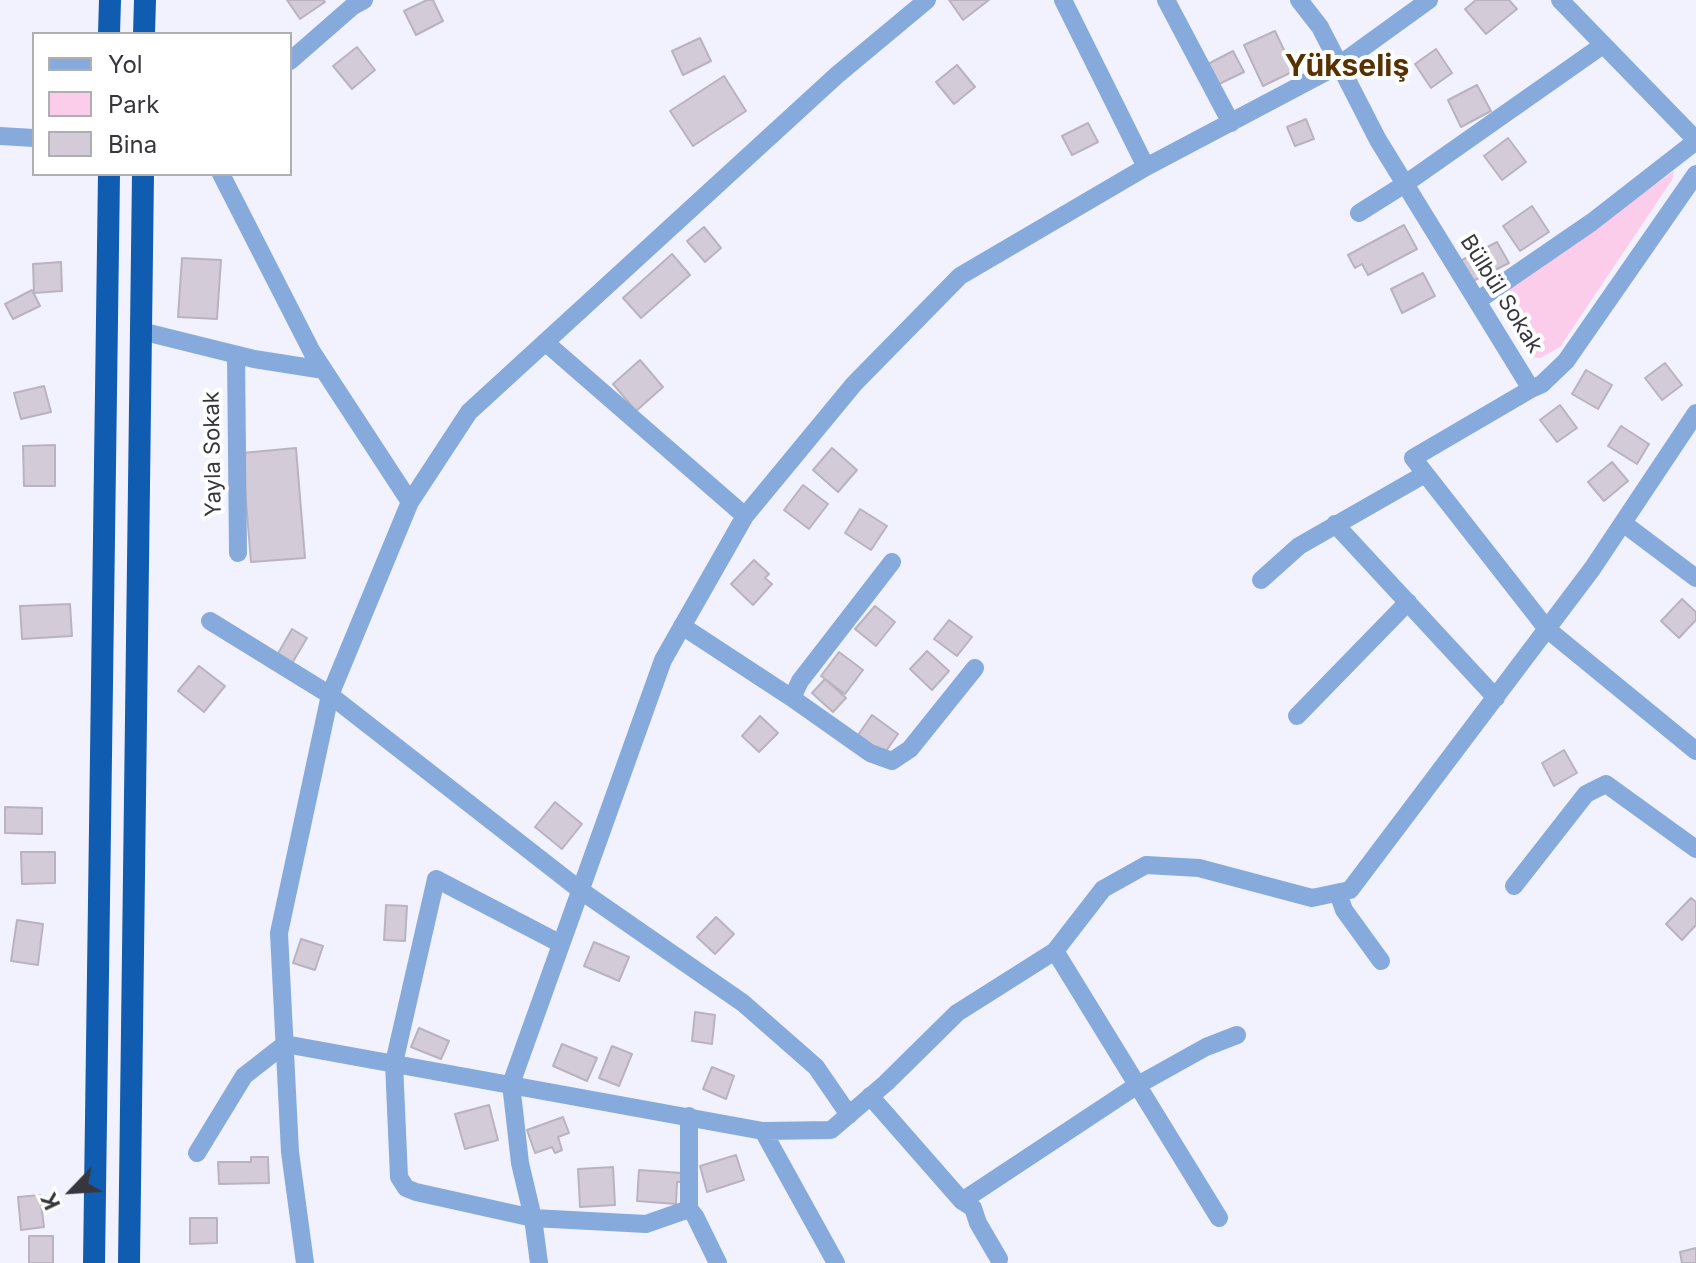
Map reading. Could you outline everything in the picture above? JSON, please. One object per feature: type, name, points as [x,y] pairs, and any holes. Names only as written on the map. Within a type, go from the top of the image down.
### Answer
[{"type":"highway","points":[[109,32],[110,0]]},
{"type":"highway","points":[[144,32],[145,0]]},
{"type":"highway","points":[[94,1263],[112,176]]},
{"type":"highway","points":[[129,1263],[143,176]]},
{"type":"street","points":[[292,59],[364,0]]},
{"type":"street","points":[[305,1263],[290,1152],[279,933],[330,695],[410,502],[469,412],[837,75],[927,0]]},
{"type":"street","points":[[1063,0],[1146,167]]},
{"type":"street","points":[[1166,0],[1231,123]]},
{"type":"street","name":"Bülbül Sokak","points":[[1299,0],[1320,27],[1378,140],[1531,389],[1413,458],[1425,474]]},
{"type":"street","points":[[539,1263],[533,1218],[520,1163],[511,1084],[663,660],[745,516],[854,384],[960,276],[1146,167],[1339,65],[1429,0]]},
{"type":"street","points":[[1477,301],[1592,222],[1696,141],[1560,0]]},
{"type":"street","points":[[1359,213],[1603,45]]},
{"type":"street","points":[[0,136],[32,138]]},
{"type":"street","points":[[1531,389],[1542,384],[1566,361],[1696,174]]},
{"type":"street","points":[[222,176],[312,352],[410,502]]},
{"type":"street","points":[[141,331],[236,355],[324,370]]},
{"type":"street","points":[[545,342],[745,516]]},
{"type":"street","name":"Yayla Sokak","points":[[236,355],[238,553]]},
{"type":"street","points":[[197,1153],[244,1076],[285,1044],[763,1131],[831,1130],[957,1013],[1055,951],[1103,889],[1146,865],[1199,868],[1312,898],[1350,890],[1547,629],[1696,413]]},
{"type":"street","points":[[1261,580],[1299,546],[1425,474],[1547,629],[1696,751]]},
{"type":"street","points":[[1623,523],[1696,578]]},
{"type":"street","points":[[1335,524],[1496,698]]},
{"type":"street","points":[[792,698],[800,681],[892,562]]},
{"type":"street","points":[[1297,716],[1408,602]]},
{"type":"street","points":[[210,621],[330,695],[580,890],[743,1003],[816,1067],[849,1115]]},
{"type":"street","points":[[682,626],[870,753],[892,761],[910,749],[975,668]]},
{"type":"street","points":[[1514,886],[1586,794],[1606,784],[1696,849]]},
{"type":"street","points":[[561,944],[436,879],[394,1063],[399,1177],[406,1188],[416,1192],[533,1218],[646,1224],[689,1209]]},
{"type":"street","points":[[1338,893],[1344,910],[1381,961]]},
{"type":"street","points":[[1055,951],[1219,1218]]},
{"type":"street","points":[[962,1201],[1136,1086],[1206,1047],[1237,1035]]},
{"type":"street","points":[[870,1096],[962,1201],[973,1208],[999,1259]]},
{"type":"street","points":[[689,1116],[689,1209],[718,1263]]},
{"type":"street","points":[[763,1131],[826,1260]]},
{"type":"green space","points":[[1674,171],[1672,180],[1560,347],[1541,358],[1529,357],[1499,303],[1513,285]]},
{"type":"building","points":[[287,0],[323,0],[325,2],[300,19]]},
{"type":"building","points":[[433,0],[443,21],[416,35],[404,11]]},
{"type":"building","points":[[949,0],[989,0],[963,20]]},
{"type":"building","points":[[1476,0],[1509,0],[1517,9],[1486,34],[1465,9]]},
{"type":"building","points":[[1275,31],[1294,71],[1263,86],[1244,45]]},
{"type":"building","points":[[700,38],[711,61],[683,75],[672,51]]},
{"type":"building","points":[[357,47],[375,70],[352,89],[333,66]]},
{"type":"building","points":[[1436,49],[1452,73],[1431,88],[1415,64]]},
{"type":"building","points":[[1233,51],[1244,72],[1217,85],[1206,65]]},
{"type":"building","points":[[957,65],[975,87],[954,104],[936,82]]},
{"type":"building","points":[[724,76],[746,111],[693,146],[670,111]]},
{"type":"building","points":[[1477,85],[1491,111],[1461,127],[1448,100]]},
{"type":"building","points":[[1306,119],[1314,139],[1295,146],[1287,127]]},
{"type":"building","points":[[1088,123],[1098,142],[1072,155],[1062,136]]},
{"type":"building","points":[[1508,138],[1526,162],[1502,180],[1484,156]]},
{"type":"building","points":[[1532,206],[1549,232],[1520,251],[1503,226]]},
{"type":"building","points":[[1404,225],[1417,249],[1368,275],[1362,264],[1355,268],[1348,255]]},
{"type":"building","points":[[704,227],[721,248],[705,262],[687,241]]},
{"type":"building","points":[[1497,242],[1509,263],[1471,282],[1460,261]]},
{"type":"building","points":[[672,254],[690,275],[641,318],[623,298]]},
{"type":"building","points":[[182,258],[221,260],[217,319],[178,317]]},
{"type":"building","points":[[61,262],[62,291],[34,293],[33,264]]},
{"type":"building","points":[[1423,273],[1435,296],[1402,313],[1391,289]]},
{"type":"building","points":[[32,290],[40,306],[13,319],[5,304]]},
{"type":"building","points":[[640,360],[663,387],[636,411],[613,384]]},
{"type":"building","points":[[1665,363],[1682,385],[1662,400],[1645,378]]},
{"type":"building","points":[[1586,370],[1612,385],[1598,409],[1572,394]]},
{"type":"building","points":[[44,386],[51,412],[21,419],[14,393]]},
{"type":"building","points":[[1560,405],[1577,428],[1557,442],[1540,420]]},
{"type":"building","points":[[1621,426],[1649,444],[1637,464],[1608,446]]},
{"type":"building","points":[[55,445],[55,486],[24,486],[23,446]]},
{"type":"building","points":[[296,448],[305,558],[251,562],[242,453]]},
{"type":"building","points":[[832,448],[857,470],[838,492],[813,470]]},
{"type":"building","points":[[1612,462],[1628,481],[1604,501],[1588,482]]},
{"type":"building","points":[[803,485],[828,504],[809,529],[784,510]]},
{"type":"building","points":[[860,509],[887,526],[871,550],[845,533]]},
{"type":"building","points":[[754,560],[769,574],[765,578],[772,584],[753,605],[731,584]]},
{"type":"building","points":[[1682,599],[1696,612],[1696,620],[1679,638],[1661,621]]},
{"type":"building","points":[[70,604],[72,636],[22,639],[20,606]]},
{"type":"building","points":[[875,606],[895,622],[876,646],[855,629]]},
{"type":"building","points":[[949,620],[972,637],[957,656],[934,639]]},
{"type":"building","points":[[292,629],[307,638],[291,665],[276,657]]},
{"type":"building","points":[[927,651],[949,671],[932,690],[910,669]]},
{"type":"building","points":[[839,652],[863,670],[845,694],[821,676]]},
{"type":"building","points":[[199,666],[225,686],[204,712],[178,691]]},
{"type":"building","points":[[825,679],[846,698],[833,712],[812,693]]},
{"type":"building","points":[[872,715],[898,734],[884,754],[858,735]]},
{"type":"building","points":[[760,716],[778,733],[759,752],[742,736]]},
{"type":"building","points":[[1564,750],[1577,773],[1554,786],[1542,763]]},
{"type":"building","points":[[555,802],[582,824],[562,849],[535,827]]},
{"type":"building","points":[[5,807],[42,808],[42,834],[5,833]]},
{"type":"building","points":[[21,852],[55,852],[55,883],[22,884]]},
{"type":"building","points":[[1691,898],[1696,902],[1696,925],[1682,940],[1666,924]]},
{"type":"building","points":[[386,905],[407,906],[405,941],[384,940]]},
{"type":"building","points":[[716,917],[734,934],[715,954],[697,937]]},
{"type":"building","points":[[17,920],[43,924],[38,965],[11,961]]},
{"type":"building","points":[[301,939],[323,946],[315,970],[293,963]]},
{"type":"building","points":[[594,942],[629,957],[619,981],[584,966]]},
{"type":"building","points":[[695,1012],[715,1015],[712,1044],[692,1041]]},
{"type":"building","points":[[419,1028],[449,1041],[441,1059],[411,1047]]},
{"type":"building","points":[[562,1044],[597,1058],[587,1081],[553,1066]]},
{"type":"building","points":[[612,1046],[632,1054],[619,1086],[599,1078]]},
{"type":"building","points":[[712,1067],[734,1076],[726,1099],[703,1089]]},
{"type":"building","points":[[489,1105],[498,1140],[465,1149],[455,1114]]},
{"type":"building","points":[[563,1117],[569,1133],[558,1137],[562,1150],[555,1153],[552,1147],[535,1153],[527,1130]]},
{"type":"building","points":[[736,1155],[744,1180],[707,1192],[700,1166]]},
{"type":"building","points":[[251,1157],[268,1157],[269,1183],[219,1184],[218,1162],[251,1162]]},
{"type":"building","points":[[613,1167],[615,1205],[580,1207],[578,1169]]},
{"type":"building","points":[[639,1170],[682,1173],[681,1182],[677,1182],[676,1204],[637,1201]]},
{"type":"building","points":[[40,1195],[44,1227],[21,1230],[18,1197]]},
{"type":"building","points":[[190,1218],[217,1218],[217,1243],[190,1244]]},
{"type":"building","points":[[29,1236],[53,1236],[53,1263],[29,1263]]},
{"type":"building","points":[[1696,1248],[1696,1263],[1682,1263],[1680,1252]]},
{"type":"district","name":"Yükseliş","points":[[1347,67]]}]
